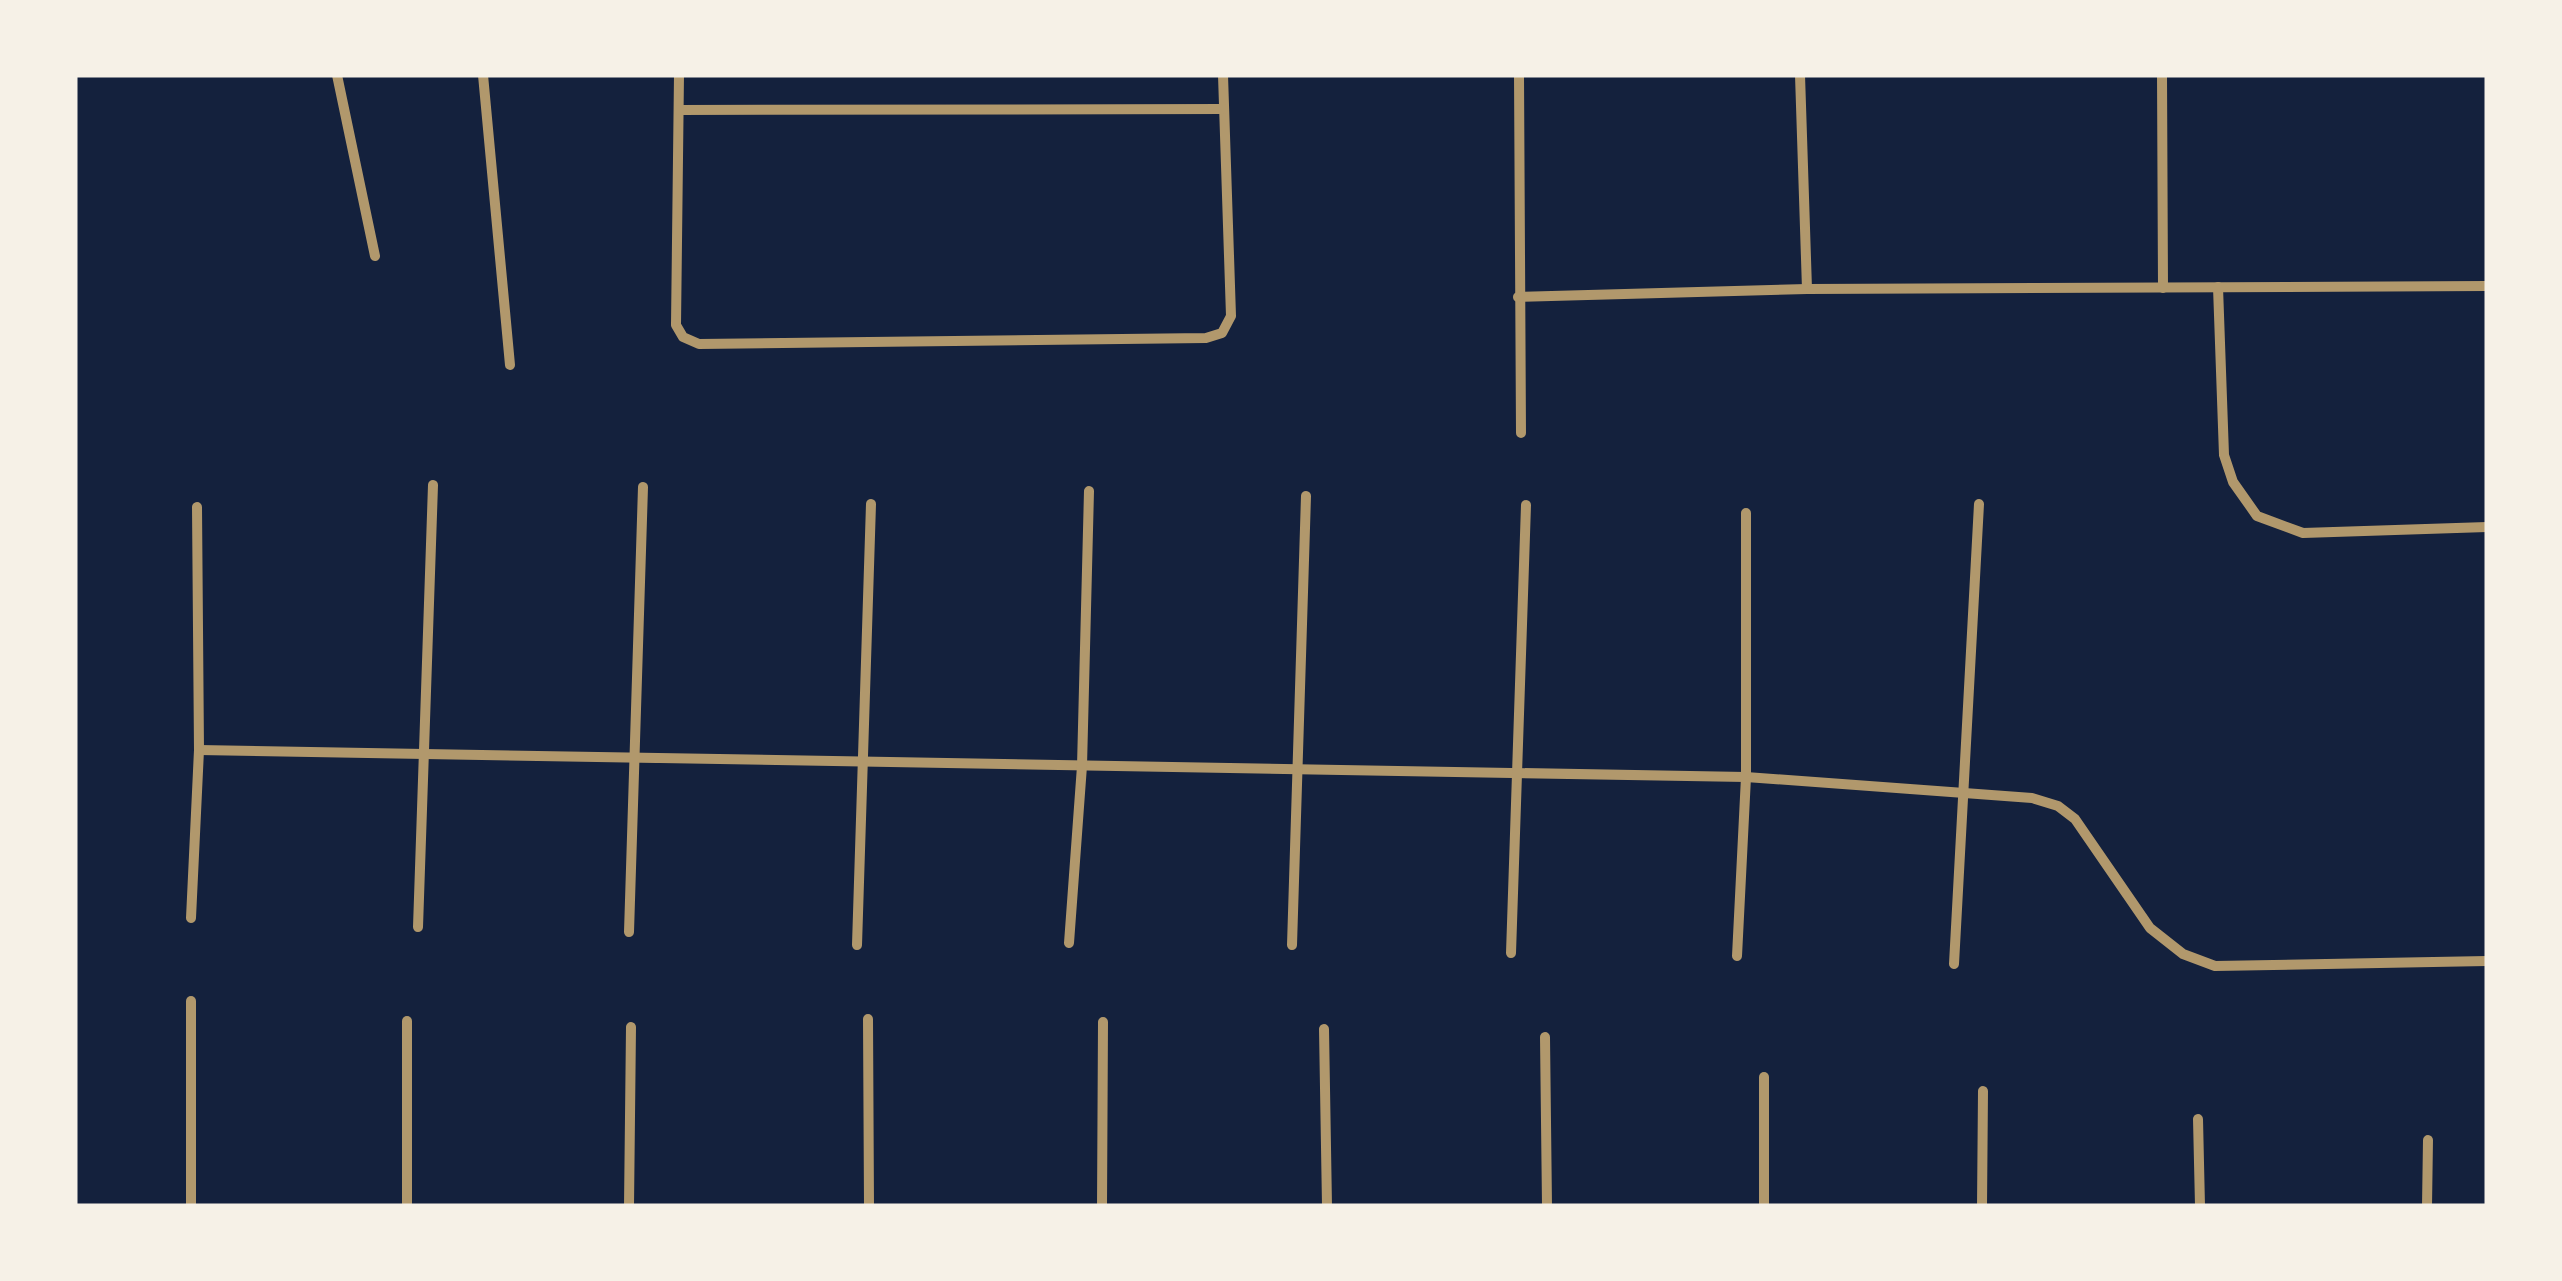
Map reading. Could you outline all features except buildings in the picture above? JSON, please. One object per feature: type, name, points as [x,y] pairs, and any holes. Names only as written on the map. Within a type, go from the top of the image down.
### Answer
[{"type":"street","points":[[337,75],[375,256]]},
{"type":"street","points":[[483,75],[510,365]]},
{"type":"street","points":[[679,75],[676,325],[684,337],[698,344],[1206,338],[1222,333],[1230,316],[1222,75]]},
{"type":"street","points":[[1519,75],[1521,433]]},
{"type":"street","points":[[1800,75],[1808,289]]},
{"type":"street","points":[[2162,75],[2163,288]]},
{"type":"street","points":[[679,110],[1223,109]]},
{"type":"street","points":[[1518,297],[1808,289],[2487,286]]},
{"type":"street","points":[[2218,287],[2224,454],[2234,482],[2257,516],[2303,533],[2487,527]]},
{"type":"street","points":[[418,927],[433,484]]},
{"type":"street","points":[[629,932],[643,487]]},
{"type":"street","points":[[1069,943],[1082,766],[1089,490]]},
{"type":"street","points":[[1292,945],[1306,496]]},
{"type":"street","points":[[858,946],[872,504]]},
{"type":"street","points":[[1954,964],[1979,504]]},
{"type":"street","points":[[1511,953],[1520,774],[1526,505]]},
{"type":"street","points":[[191,918],[199,750],[197,507]]},
{"type":"street","points":[[1737,956],[1746,777],[1746,513]]},
{"type":"street","points":[[199,750],[1746,777],[2032,798],[2058,806],[2074,818],[2150,928],[2183,954],[2216,966],[2487,961]]},
{"type":"street","points":[[191,1206],[192,1001]]},
{"type":"street","points":[[406,1020],[407,1206]]},
{"type":"street","points":[[868,1020],[869,1206]]},
{"type":"street","points":[[1102,1206],[1103,1022]]},
{"type":"street","points":[[630,1206],[631,1027]]},
{"type":"street","points":[[1324,1029],[1327,1206]]},
{"type":"street","points":[[1545,1037],[1547,1206]]},
{"type":"street","points":[[1764,1077],[1764,1206]]},
{"type":"street","points":[[1982,1206],[1983,1091]]},
{"type":"street","points":[[2198,1119],[2200,1206]]},
{"type":"street","points":[[2428,1140],[2428,1206]]}]
